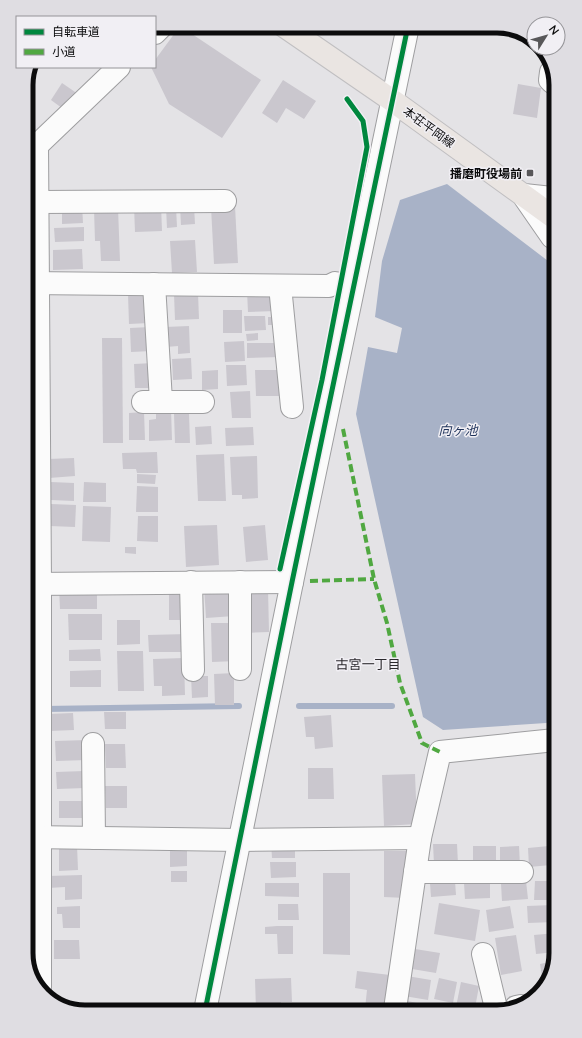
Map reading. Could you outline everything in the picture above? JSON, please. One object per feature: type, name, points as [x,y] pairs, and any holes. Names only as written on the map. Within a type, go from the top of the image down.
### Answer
[{"type":"main road","name":"本荘平岡線","points":[[294,33],[393,101],[549,214]]},
{"type":"street","points":[[206,1005],[292,582],[407,33]]},
{"type":"street","points":[[33,144],[118,68]]},
{"type":"street","points":[[33,168],[38,202],[33,270]]},
{"type":"street","points":[[524,195],[549,198]]},
{"type":"street","points":[[524,195],[549,232]]},
{"type":"street","points":[[38,202],[225,201]]},
{"type":"street","points":[[33,284],[330,286],[335,283]]},
{"type":"street","points":[[154,284],[152,402],[203,402]]},
{"type":"street","points":[[280,286],[292,407]]},
{"type":"street","points":[[33,434],[35,837],[40,978]]},
{"type":"street","points":[[191,582],[192,670]]},
{"type":"street","points":[[240,582],[240,669]]},
{"type":"street","points":[[34,584],[292,582]]},
{"type":"street","points":[[396,1005],[420,838],[440,752],[549,741]]},
{"type":"street","points":[[93,744],[94,838]]},
{"type":"street","points":[[35,837],[240,840],[420,838]]},
{"type":"street","points":[[415,872],[522,872]]},
{"type":"street","points":[[483,954],[495,1005]]},
{"type":"water","name":"向ヶ池","points":[[447,184],[549,262],[549,722],[546,723],[443,730],[423,717],[356,414],[368,347],[397,353],[402,328],[375,317],[382,261],[400,200]]},
{"type":"building","points":[[175,33],[190,33],[261,80],[222,138],[169,104],[151,68],[156,68],[156,59]]},
{"type":"building","points":[[283,80],[316,101],[304,119],[286,108],[277,123],[262,113]]},
{"type":"building","points":[[62,83],[78,94],[66,111],[51,100]]},
{"type":"building","points":[[518,84],[541,88],[537,118],[513,114]]},
{"type":"building","points":[[82,205],[83,223],[62,224],[62,206]]},
{"type":"building","points":[[161,205],[162,231],[135,232],[134,206]]},
{"type":"building","points":[[180,206],[194,206],[195,224],[181,225]]},
{"type":"building","points":[[235,206],[238,263],[214,264],[211,207]]},
{"type":"building","points":[[166,207],[176,207],[177,227],[167,228]]},
{"type":"building","points":[[118,208],[120,261],[101,261],[100,241],[95,241],[94,209]]},
{"type":"building","points":[[84,227],[84,241],[55,242],[54,228]]},
{"type":"building","points":[[195,240],[197,272],[172,273],[170,241]]},
{"type":"building","points":[[82,249],[83,269],[53,270],[53,250]]},
{"type":"building","points":[[275,290],[276,311],[248,312],[247,291]]},
{"type":"building","points":[[147,293],[149,323],[129,324],[128,294]]},
{"type":"building","points":[[198,293],[199,319],[175,320],[174,294]]},
{"type":"building","points":[[223,310],[242,310],[242,333],[223,333]]},
{"type":"building","points":[[244,316],[265,316],[266,330],[245,331]]},
{"type":"building","points":[[268,317],[278,317],[279,325],[268,325]]},
{"type":"building","points":[[189,326],[190,353],[178,354],[178,346],[166,347],[165,327]]},
{"type":"building","points":[[150,327],[152,351],[131,352],[130,328]]},
{"type":"building","points":[[258,333],[258,340],[247,341],[246,334]]},
{"type":"building","points":[[102,338],[122,338],[123,443],[103,443]]},
{"type":"building","points":[[244,341],[245,361],[225,362],[224,342]]},
{"type":"building","points":[[247,343],[281,343],[281,357],[247,358]]},
{"type":"building","points":[[191,358],[192,379],[173,380],[172,359]]},
{"type":"building","points":[[153,363],[154,388],[135,388],[134,364]]},
{"type":"building","points":[[226,365],[246,365],[247,385],[227,386]]},
{"type":"building","points":[[218,370],[218,389],[202,390],[202,371]]},
{"type":"building","points":[[255,370],[282,370],[283,396],[256,396]]},
{"type":"building","points":[[250,391],[251,418],[232,418],[230,392]]},
{"type":"building","points":[[156,409],[171,409],[172,440],[149,441],[149,420],[156,419]]},
{"type":"building","points":[[144,412],[145,440],[129,440],[129,413]]},
{"type":"building","points":[[174,414],[189,414],[190,443],[175,443]]},
{"type":"building","points":[[211,426],[212,444],[196,445],[195,427]]},
{"type":"building","points":[[253,427],[254,445],[226,446],[225,428]]},
{"type":"building","points":[[157,452],[158,473],[137,473],[136,469],[123,469],[122,453]]},
{"type":"building","points":[[224,454],[226,501],[198,501],[196,455]]},
{"type":"building","points":[[257,456],[258,498],[242,499],[242,495],[232,495],[230,457]]},
{"type":"building","points":[[74,458],[75,476],[49,478],[48,459]]},
{"type":"building","points":[[137,474],[156,475],[155,484],[137,483]]},
{"type":"building","points":[[51,482],[74,483],[74,501],[51,500]]},
{"type":"building","points":[[84,482],[106,483],[106,502],[83,502]]},
{"type":"building","points":[[137,486],[158,487],[158,512],[136,512]]},
{"type":"building","points":[[51,504],[76,505],[75,527],[50,526]]},
{"type":"building","points":[[83,506],[111,507],[110,542],[82,541]]},
{"type":"building","points":[[138,516],[158,516],[158,542],[137,541]]},
{"type":"building","points":[[217,525],[219,565],[186,567],[184,526]]},
{"type":"building","points":[[265,525],[268,560],[246,562],[243,527]]},
{"type":"building","points":[[125,547],[136,547],[136,554],[125,553]]},
{"type":"building","points":[[231,585],[234,616],[206,618],[204,587]]},
{"type":"building","points":[[59,587],[97,587],[97,609],[60,609]]},
{"type":"building","points":[[268,589],[269,632],[244,633],[244,590]]},
{"type":"building","points":[[186,591],[186,620],[169,620],[169,592]]},
{"type":"building","points":[[68,614],[102,614],[102,640],[69,640]]},
{"type":"building","points":[[117,620],[140,620],[140,644],[117,645]]},
{"type":"building","points":[[211,623],[236,623],[237,661],[212,662]]},
{"type":"building","points":[[188,634],[189,652],[149,652],[148,635]]},
{"type":"building","points":[[100,649],[101,661],[69,661],[69,650]]},
{"type":"building","points":[[117,651],[143,651],[144,691],[118,691]]},
{"type":"building","points":[[184,658],[185,695],[162,696],[162,686],[154,686],[153,659]]},
{"type":"building","points":[[101,670],[101,687],[70,687],[70,671]]},
{"type":"building","points":[[234,673],[234,705],[215,705],[214,674]]},
{"type":"building","points":[[191,676],[208,676],[208,697],[192,698]]},
{"type":"building","points":[[104,712],[126,712],[126,729],[105,729]]},
{"type":"building","points":[[73,713],[74,730],[49,731],[48,714]]},
{"type":"building","points":[[331,715],[333,747],[315,749],[314,737],[306,737],[304,717]]},
{"type":"building","points":[[87,740],[87,760],[56,761],[55,741]]},
{"type":"building","points":[[105,744],[125,744],[126,768],[106,768]]},
{"type":"building","points":[[308,768],[333,768],[334,799],[308,799]]},
{"type":"building","points":[[84,771],[85,788],[57,789],[56,772]]},
{"type":"building","points":[[415,774],[417,824],[384,826],[382,775]]},
{"type":"building","points":[[105,786],[127,786],[127,808],[106,808]]},
{"type":"building","points":[[59,801],[82,801],[82,818],[59,818]]},
{"type":"building","points":[[271,843],[295,843],[295,858],[272,858]]},
{"type":"building","points":[[433,844],[457,844],[458,864],[434,864]]},
{"type":"building","points":[[59,845],[77,845],[78,870],[59,871]]},
{"type":"building","points":[[473,846],[496,846],[496,863],[473,863]]},
{"type":"building","points":[[519,846],[520,866],[500,866],[500,847]]},
{"type":"building","points":[[549,846],[549,865],[529,867],[528,848]]},
{"type":"building","points":[[170,851],[187,851],[187,866],[170,867]]},
{"type":"building","points":[[384,851],[407,851],[406,898],[384,897]]},
{"type":"building","points":[[270,862],[296,862],[296,877],[271,878]]},
{"type":"building","points":[[171,871],[187,871],[187,882],[171,882]]},
{"type":"building","points":[[323,873],[350,873],[350,955],[323,954]]},
{"type":"building","points":[[82,875],[82,899],[65,900],[65,887],[48,888],[48,876]]},
{"type":"building","points":[[455,881],[456,895],[431,897],[430,883]]},
{"type":"building","points":[[526,881],[528,899],[502,901],[501,884]]},
{"type":"building","points":[[535,881],[549,881],[549,900],[534,900]]},
{"type":"building","points":[[490,882],[490,898],[465,899],[464,883]]},
{"type":"building","points":[[265,883],[299,883],[299,897],[265,896]]},
{"type":"building","points":[[439,903],[480,910],[475,941],[434,934]]},
{"type":"building","points":[[278,904],[298,904],[299,920],[278,920]]},
{"type":"building","points":[[549,905],[549,922],[528,923],[527,906]]},
{"type":"building","points":[[80,906],[80,928],[63,928],[62,914],[57,914],[57,907]]},
{"type":"building","points":[[510,906],[514,928],[489,932],[486,910]]},
{"type":"building","points":[[293,926],[293,954],[278,954],[277,934],[265,934],[265,927]]},
{"type":"building","points":[[549,934],[549,953],[536,954],[534,935]]},
{"type":"building","points":[[516,935],[522,971],[501,975],[495,938]]},
{"type":"building","points":[[54,940],[79,940],[80,959],[54,959]]},
{"type":"building","points":[[415,949],[440,953],[436,973],[412,969]]},
{"type":"building","points":[[548,962],[544,976],[542,977],[540,964]]},
{"type":"building","points":[[357,971],[390,975],[386,1005],[365,1005],[367,990],[355,988]]},
{"type":"building","points":[[407,976],[431,980],[428,1000],[404,996]]},
{"type":"building","points":[[291,978],[292,1002],[281,1002],[281,1005],[256,1005],[255,979]]},
{"type":"building","points":[[439,978],[457,982],[453,1003],[434,999]]},
{"type":"building","points":[[461,982],[479,986],[476,1005],[456,1005]]},
{"type":"building","points":[[403,1000],[426,1005],[402,1005]]},
{"type":"waterway","points":[[44,709],[239,706]]},
{"type":"waterway","points":[[299,706],[392,706]]},
{"type":"marked path","points":[[343,429],[374,579],[387,623],[400,683],[422,743],[440,752]]},
{"type":"marked path","points":[[310,581],[374,579]]},
{"type":"cycle path","points":[[206,1005],[292,582],[407,33]]},
{"type":"cycle path","points":[[280,569],[322,380],[367,147],[363,121],[347,99]]},
{"type":"place","name":"播磨町役場前","points":[[530,173]]},
{"type":"district","name":"古宮一丁目","points":[[368,664]]}]
